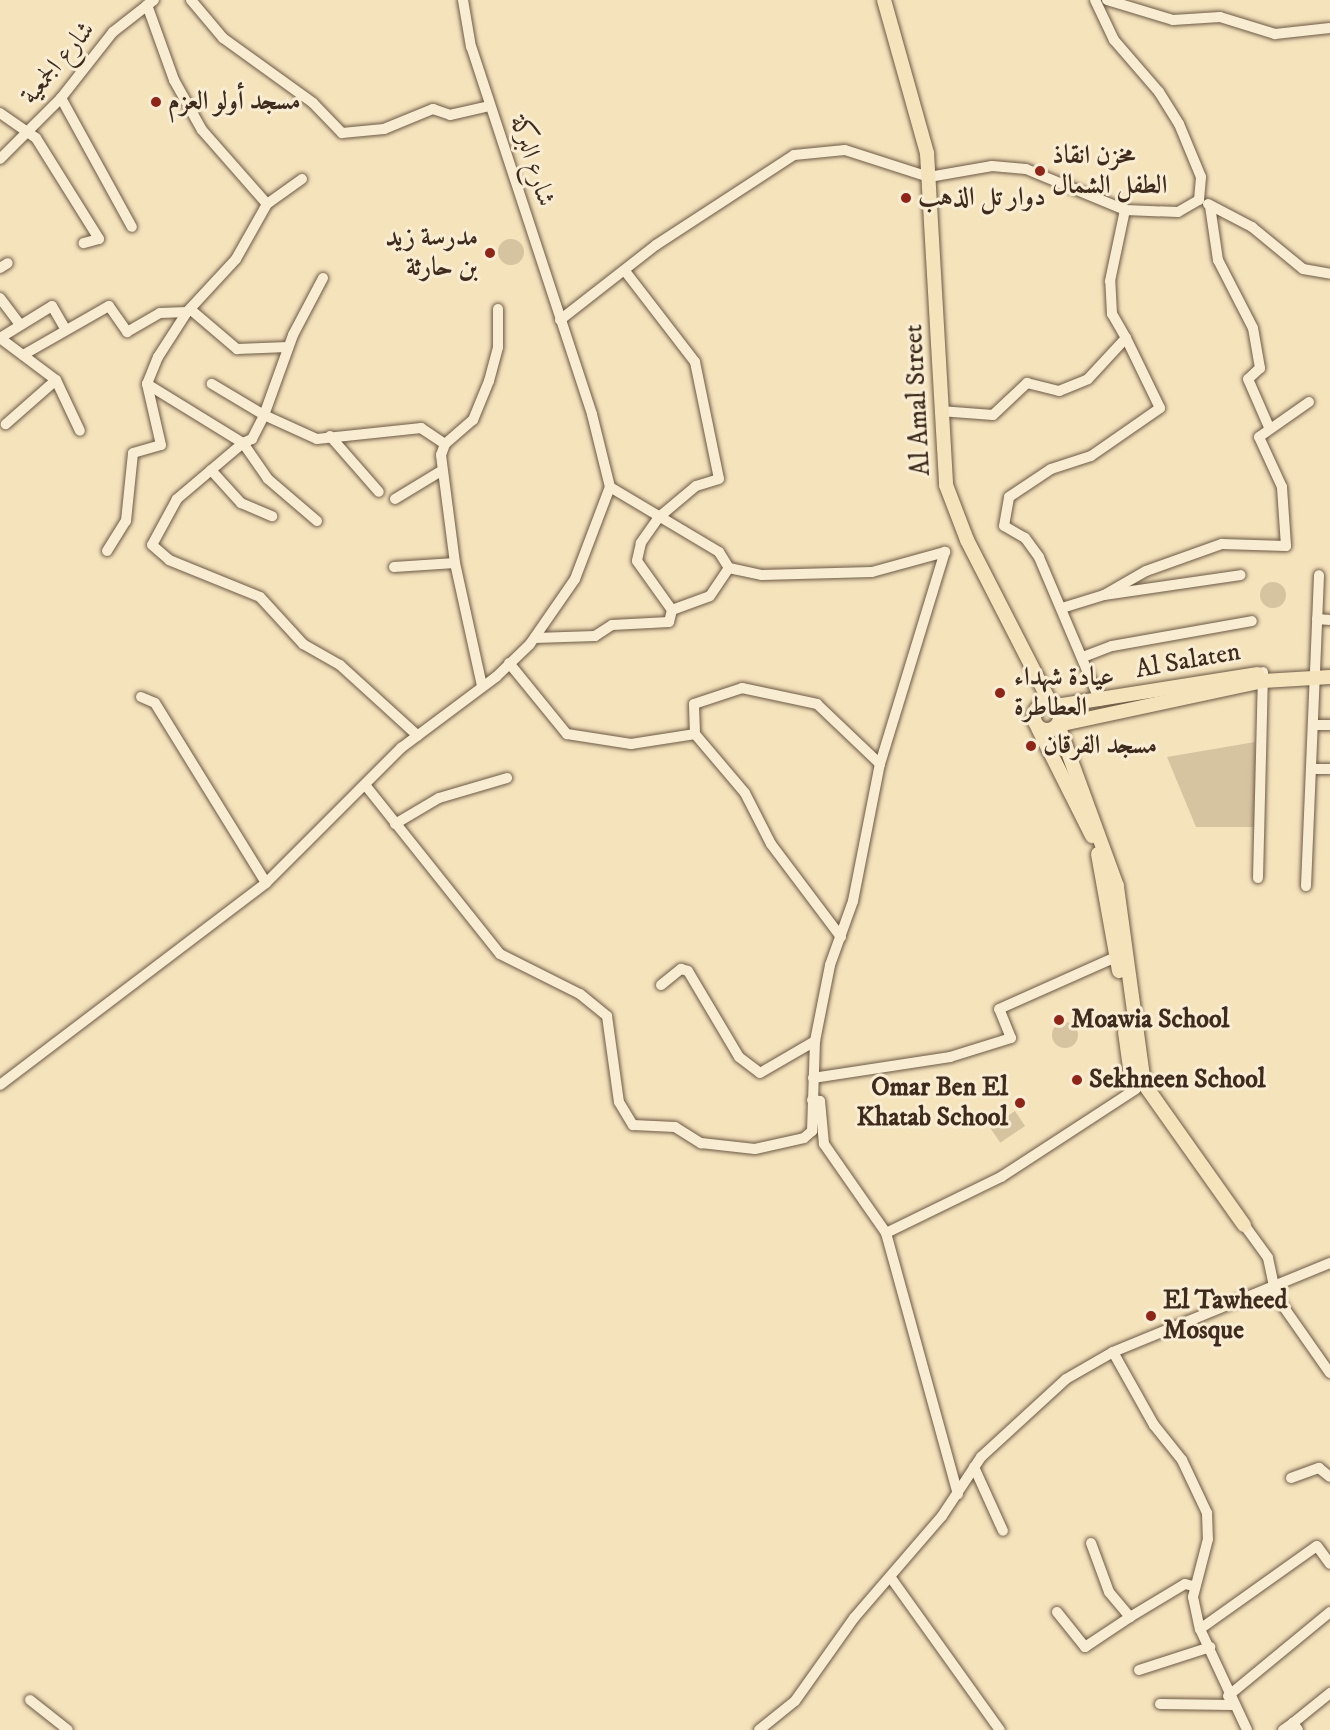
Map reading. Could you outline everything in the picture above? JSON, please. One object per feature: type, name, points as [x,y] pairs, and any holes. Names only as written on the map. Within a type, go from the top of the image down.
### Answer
[{"type":"main road","name":"Al Amal Street","points":[[884,0],[920,116],[929,177],[942,459],[956,515],[1053,705],[1058,725],[1117,886],[1144,1084],[1245,1226]]},
{"type":"main road","name":"Al Salaten","points":[[1053,705],[1100,701],[1330,669]]},
{"type":"main road","name":"Al Salaten","points":[[1313,673],[1330,677]]},
{"type":"main road","name":"Al Salaten","points":[[1038,728],[1263,677]]},
{"type":"main road","points":[[1053,705],[1035,711],[1038,728],[1090,831],[1107,888],[1118,956],[1126,1053],[1136,1089],[1222,1209],[1245,1226]]},
{"type":"street","points":[[191,0],[223,38],[313,103],[342,133],[384,129],[434,109],[450,115],[490,106]]},
{"type":"street","name":"شارع البركة","points":[[463,0],[461,12],[566,335],[610,487]]},
{"type":"street","points":[[1095,0],[1114,40],[1159,92],[1179,124],[1201,177],[1199,200]]},
{"type":"street","points":[[1107,0],[1173,20],[1220,17],[1275,34],[1330,28]]},
{"type":"street","points":[[150,2],[191,111],[267,204]]},
{"type":"street","name":"شارع الجمعية","points":[[1,158],[29,133],[61,98],[112,32],[150,2]]},
{"type":"street","points":[[61,98],[132,227]]},
{"type":"street","points":[[0,113],[29,133],[99,239],[84,243]]},
{"type":"street","points":[[560,320],[626,271],[794,155],[845,150],[929,177],[992,166],[1026,169],[1125,210],[1178,212],[1199,200]]},
{"type":"street","points":[[107,552],[126,521],[133,453],[161,445],[147,384],[188,310],[236,259],[267,204],[302,179]]},
{"type":"street","points":[[1199,200],[1252,227],[1303,269],[1330,274]]},
{"type":"street","points":[[1210,206],[1218,260],[1253,328],[1260,368],[1248,379],[1269,427]]},
{"type":"street","points":[[1100,701],[1039,557],[1024,538],[1004,526],[1009,497],[1153,417],[1160,408],[1112,314],[1110,281],[1125,210]]},
{"type":"street","points":[[536,638],[595,636],[612,625],[650,627],[669,622],[672,610],[637,561],[641,543],[659,516],[696,486],[719,479],[695,362],[626,271]]},
{"type":"street","points":[[323,278],[288,347],[264,415],[252,439],[243,443],[177,499],[159,526],[152,545],[157,553],[260,597],[303,644],[340,665],[418,736]]},
{"type":"street","points":[[0,298],[19,323]]},
{"type":"street","points":[[64,327],[52,306],[19,323],[0,338],[56,380],[80,431]]},
{"type":"street","points":[[23,355],[64,327],[109,306],[127,332],[160,313],[188,310],[237,349],[288,347]]},
{"type":"street","points":[[482,686],[455,563],[441,471],[445,444],[473,420],[489,381],[498,347],[498,309]]},
{"type":"street","points":[[940,411],[993,415],[1027,383],[1059,391],[1088,379],[1126,338]]},
{"type":"street","points":[[6,424],[56,380]]},
{"type":"street","points":[[147,384],[243,443],[268,479],[317,521]]},
{"type":"street","points":[[212,384],[264,415],[316,439],[420,428],[445,444]]},
{"type":"street","points":[[1104,595],[1146,571],[1222,544],[1286,546],[1282,487],[1259,437],[1269,427],[1309,402]]},
{"type":"street","points":[[330,436],[379,492]]},
{"type":"street","points":[[211,470],[241,503],[272,516]]},
{"type":"street","points":[[395,499],[441,471]]},
{"type":"street","points":[[0,1085],[266,883],[366,786],[418,736],[482,686],[536,638],[575,579],[610,487],[719,552],[729,568],[762,575],[872,572],[945,552],[880,764],[815,1041],[812,1131],[772,1148],[701,1143],[675,1127],[633,1125],[619,1102],[617,1057],[603,1012],[500,954],[366,786]]},
{"type":"street","points":[[394,567],[455,563]]},
{"type":"street","points":[[672,610],[710,596],[729,568]]},
{"type":"street","points":[[1306,886],[1314,769],[1313,673],[1319,574]]},
{"type":"street","points":[[1062,608],[1104,595],[1241,575]]},
{"type":"street","points":[[1317,619],[1330,620]]},
{"type":"street","points":[[1083,657],[1112,646],[1252,621]]},
{"type":"street","points":[[509,663],[567,734],[631,744],[695,734]]},
{"type":"street","points":[[1258,878],[1263,677]]},
{"type":"street","points":[[841,937],[771,844],[746,794],[695,734],[694,704],[742,688],[817,704],[880,764]]},
{"type":"street","points":[[141,697],[154,702],[266,883]]},
{"type":"street","points":[[1314,725],[1330,725]]},
{"type":"street","points":[[1314,769],[1330,769]]},
{"type":"street","points":[[395,824],[439,798],[507,778]]},
{"type":"street","points":[[813,1078],[950,1057],[1011,1038],[999,1009],[1118,956]]},
{"type":"street","points":[[661,986],[681,969],[688,970],[739,1057],[760,1073],[815,1041]]},
{"type":"street","points":[[886,1233],[1001,1177],[1136,1089]]},
{"type":"street","points":[[812,1100],[820,1101],[824,1144],[886,1233],[958,1494]]},
{"type":"street","points":[[1245,1226],[1268,1258],[1273,1286],[1330,1373]]},
{"type":"street","points":[[759,1730],[795,1701],[958,1494],[974,1467],[1066,1379],[1113,1352],[1205,1319],[1273,1286],[1330,1263]]},
{"type":"street","points":[[1113,1352],[1154,1425],[1182,1460],[1208,1513],[1208,1539],[1194,1586],[1200,1629],[1210,1647],[1231,1701],[1247,1730]]},
{"type":"street","points":[[974,1467],[1003,1532]]},
{"type":"street","points":[[1291,1478],[1319,1468],[1330,1477]]},
{"type":"street","points":[[1091,1543],[1109,1592],[1130,1617]]},
{"type":"street","points":[[1200,1629],[1317,1546],[1330,1564]]},
{"type":"street","points":[[891,1578],[1000,1730]]},
{"type":"street","points":[[1057,1612],[1085,1647],[1162,1595],[1185,1584],[1194,1586]]},
{"type":"street","points":[[1160,1704],[1231,1701],[1330,1612]]},
{"type":"street","points":[[1139,1670],[1210,1647]]},
{"type":"street","points":[[1283,1730],[1296,1726],[1330,1693]]},
{"type":"street","points":[[30,1700],[68,1730]]},
{"type":"shaded area","points":[[511,239],[520,243],[524,252],[520,261],[511,265],[502,261],[498,252],[502,243]]},
{"type":"shaded area","points":[[1273,582],[1282,586],[1286,595],[1282,604],[1273,608],[1264,604],[1260,595],[1264,586]]},
{"type":"shaded area","points":[[1255,742],[1256,827],[1196,827],[1167,757]]},
{"type":"shaded area","points":[[1065,1022],[1074,1026],[1078,1035],[1074,1044],[1065,1048],[1056,1044],[1052,1035],[1056,1026]]},
{"type":"shaded area","points":[[1015,1111],[1025,1126],[1000,1143],[990,1128]]},
{"type":"place","name":"مسجد أولو العزم","points":[[156,102]]},
{"type":"place","name":"مخزن انقاذ الطفل الشمال","points":[[1040,171]]},
{"type":"place","name":"دوار تل الذهب","points":[[906,198]]},
{"type":"place","name":"مدرسة زيد بن حارثة","points":[[490,253]]},
{"type":"place","name":"عيادة شهداء العطاطرة","points":[[1000,693]]},
{"type":"place","name":"مسجد الفرقان","points":[[1031,746]]},
{"type":"place","name":"Moawia School","points":[[1059,1020]]},
{"type":"place","name":"Sekhneen School","points":[[1077,1080]]},
{"type":"place","name":"Omar Ben El Khatab School","points":[[1020,1103]]},
{"type":"place","name":"El Tawheed Mosque","points":[[1151,1316]]}]
